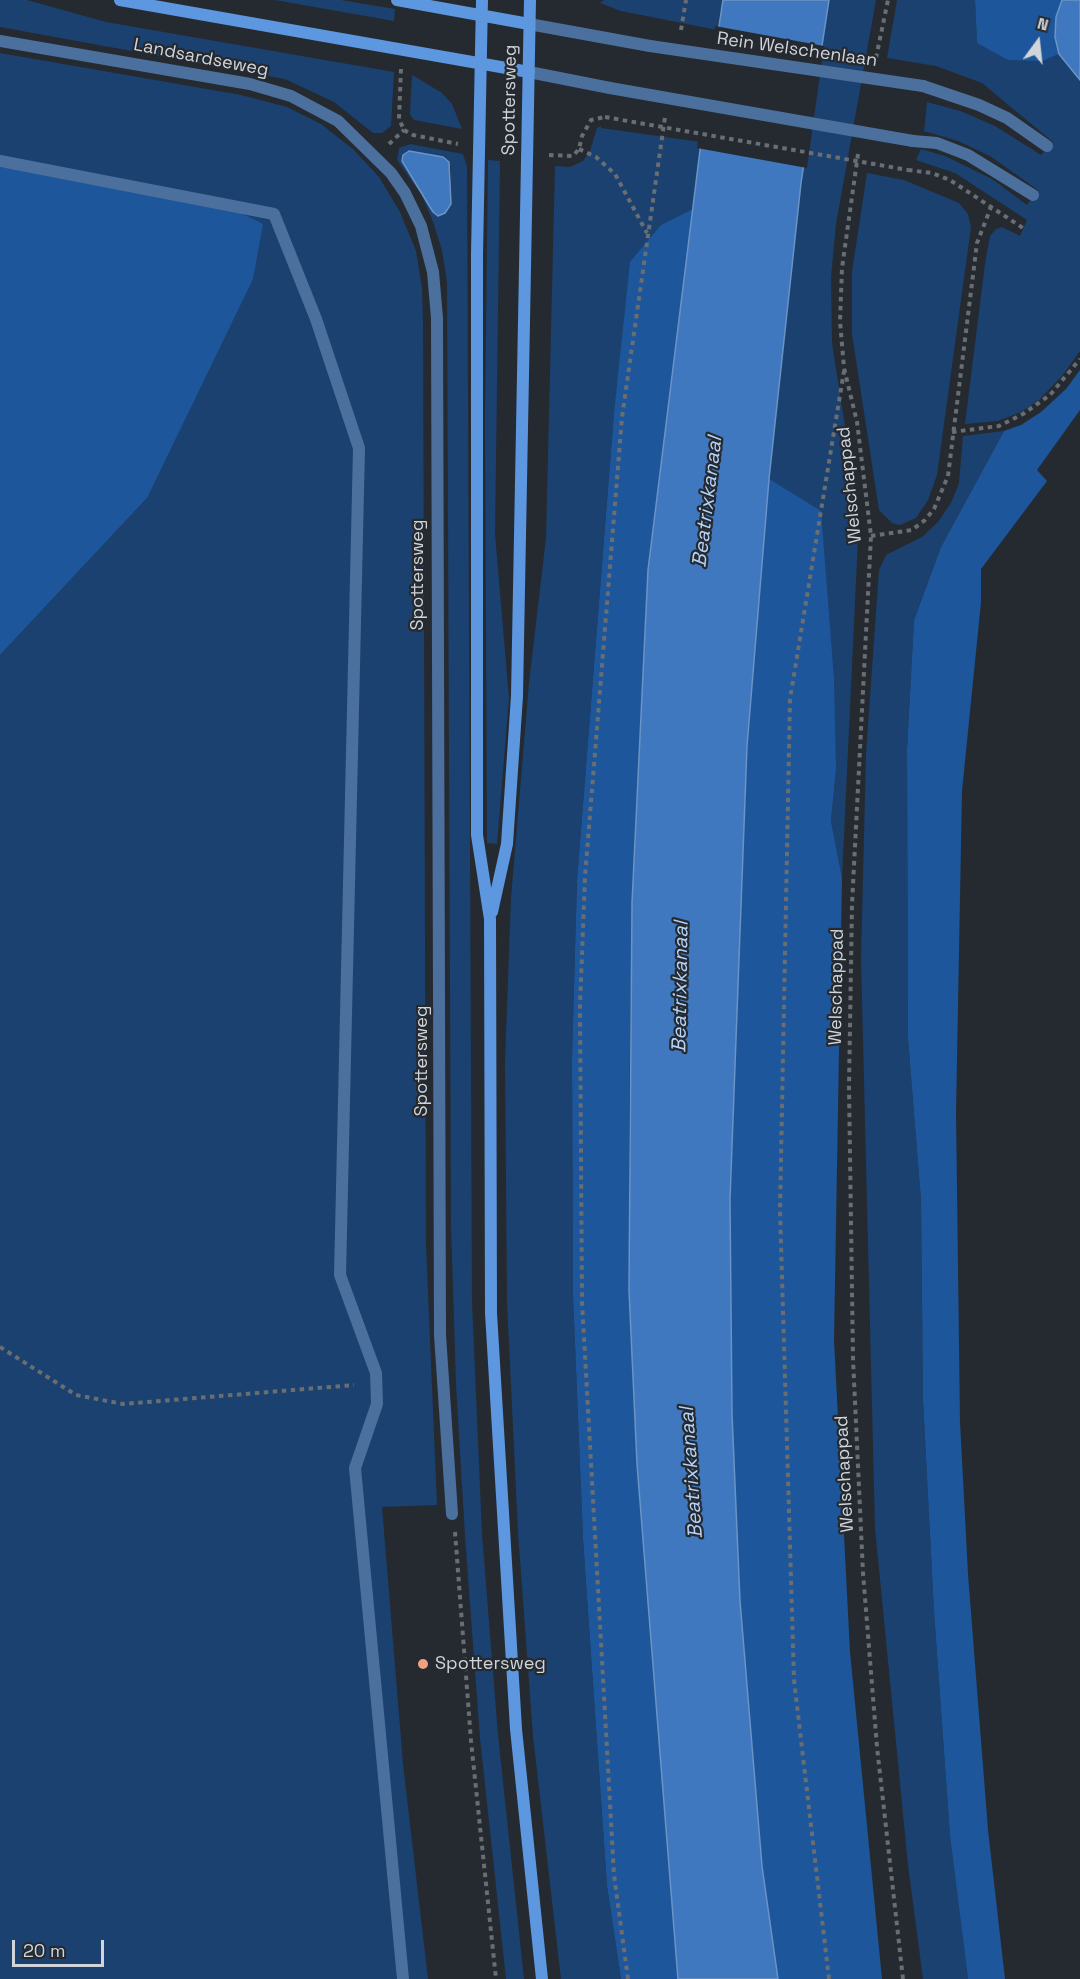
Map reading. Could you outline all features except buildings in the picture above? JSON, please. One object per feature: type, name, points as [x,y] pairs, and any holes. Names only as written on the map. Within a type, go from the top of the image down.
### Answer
[{"type":"main road","points":[[120,0],[529,72]]},
{"type":"main road","points":[[397,0],[529,24]]},
{"type":"main road","name":"Spottersweg","points":[[482,0],[477,242],[477,835],[490,919],[491,1313],[515,1717],[542,1979]]},
{"type":"main road","name":"Spottersweg","points":[[490,919],[507,844],[517,696],[530,0]]},
{"type":"street","name":"Rein Welschenlaan","points":[[529,24],[618,41],[923,86],[979,105],[1007,118],[1047,146]]},
{"type":"street","name":"Landsardseweg","points":[[0,41],[273,90],[308,104],[338,121],[375,157]]},
{"type":"street","points":[[529,72],[913,141],[937,143],[968,155],[1000,172],[1033,195]]},
{"type":"street","name":"Spottersweg","points":[[375,157],[391,173],[405,193],[421,226],[433,272],[437,318],[440,1335],[452,1514]]},
{"type":"street","points":[[0,161],[274,214],[316,319],[359,448],[340,1275],[375,1373],[376,1383],[377,1404],[355,1468],[403,1979]]},
{"type":"path","points":[[679,41],[686,0]]},
{"type":"path","points":[[874,67],[888,0]]},
{"type":"path","points":[[628,1979],[614,1875],[582,1302],[580,1006],[585,877],[621,429],[647,233],[667,109]]},
{"type":"path","points":[[604,117],[932,173],[950,180],[1023,228]]},
{"type":"path","name":"Welschappad","points":[[859,146],[842,268],[840,321],[844,368],[857,422],[871,536],[852,904],[849,1087],[853,1359],[863,1573],[877,1747],[903,1979]]},
{"type":"path","points":[[579,149],[596,157],[615,174],[647,233]]},
{"type":"path","points":[[871,536],[912,530],[934,509],[948,476],[977,243],[991,207]]},
{"type":"path","points":[[952,432],[999,426],[1023,414],[1050,395],[1080,359]]},
{"type":"path","points":[[829,1979],[794,1680],[780,1210],[790,699],[844,368]]},
{"type":"path","points":[[0,1347],[76,1395],[123,1404],[376,1383]]},
{"type":"path","points":[[452,1514],[471,1741],[496,1979]]},
{"type":"shaded area","points":[[0,0],[27,0],[106,22],[394,72],[391,126],[382,133],[373,133],[334,102],[285,79],[0,27]]},
{"type":"shaded area","points":[[275,0],[341,0],[395,9],[394,21]]},
{"type":"shaded area","points":[[604,0],[723,0],[717,30],[621,11],[600,3]]},
{"type":"shaded area","points":[[829,0],[876,0],[836,224],[831,277],[832,343],[859,517],[842,878],[831,821],[836,770],[769,479],[801,183]]},
{"type":"shaded area","points":[[897,0],[975,0],[977,43],[1043,61],[1059,54],[1080,80],[1080,351],[1062,376],[1039,400],[1021,412],[998,421],[965,424],[985,264],[990,236],[996,229],[1002,227],[1020,236],[1027,220],[955,173],[916,160],[921,149],[945,156],[992,179],[1027,205],[1038,190],[990,156],[958,141],[924,131],[927,102],[960,111],[995,126],[1041,155],[1053,142],[982,83],[936,66],[887,58]]},
{"type":"shaded area","points":[[975,0],[1062,0],[1056,17],[1055,37],[1059,54],[1043,61],[1008,60],[977,43]]},
{"type":"shaded area","points":[[0,53],[241,95],[287,107],[321,124],[354,150],[379,177],[400,212],[416,251],[422,289],[423,321],[426,1245],[437,1505],[382,1507],[403,1764],[428,1979],[0,1979],[0,655],[147,498],[34,174],[0,167]]},
{"type":"shaded area","points":[[412,75],[442,93],[452,104],[462,129],[414,120],[410,114]]},
{"type":"shaded area","points":[[601,126],[601,128],[701,142],[693,209],[661,225],[614,413],[577,880],[572,1058],[573,1296],[583,1539],[607,1886],[621,1979],[561,1979],[533,1736],[518,1532],[507,1302],[505,1061],[511,898],[529,683],[546,538],[555,166],[570,167],[583,161],[590,151],[597,128]]},
{"type":"shaded area","points":[[410,144],[463,154],[467,167],[472,1302],[482,1534],[498,1735],[524,1979],[506,1979],[480,1738],[456,1384],[451,1224],[447,282],[442,250],[432,219],[421,194],[397,160],[399,148]],"holes":[[[407,151],[443,157],[451,168],[450,207],[433,211],[402,161]]]},
{"type":"shaded area","points":[[488,160],[500,161],[495,534],[509,698],[497,844],[487,843],[485,417]]},
{"type":"shaded area","points":[[0,167],[211,198],[263,224],[253,279],[147,498],[0,655]]},
{"type":"shaded area","points":[[867,173],[904,180],[959,203],[968,214],[971,227],[937,475],[928,500],[916,518],[900,525],[892,523],[879,510],[852,334],[852,272]]},
{"type":"shaded area","points":[[693,209],[648,570],[632,903],[629,1128],[629,1290],[637,1464],[678,1979],[621,1979],[607,1886],[583,1539],[573,1296],[572,1058],[577,880],[614,413],[630,262],[661,225]]},
{"type":"shaded area","points":[[1080,370],[1080,410],[1037,470],[1047,481],[981,569],[981,602],[962,791],[956,1112],[960,1422],[968,1574],[988,1830],[1005,1979],[968,1979],[950,1836],[934,1612],[923,1400],[921,1200],[908,1039],[907,749],[914,620],[941,547],[1004,431],[1021,425],[1041,412],[1066,389]]},
{"type":"shaded area","points":[[1004,431],[941,547],[914,620],[907,749],[908,1039],[921,1200],[923,1400],[934,1612],[950,1836],[968,1979],[923,1979],[908,1865],[875,1528],[861,959],[866,754],[879,570],[886,555],[922,537],[938,522],[951,503],[959,483],[963,436]]},
{"type":"shaded area","points":[[769,479],[821,511],[834,679],[836,770],[831,821],[842,878],[834,1340],[850,1652],[882,1979],[778,1979],[762,1866],[740,1601],[732,1414],[730,1199],[747,747]]},
{"type":"water","name":"Beatrixkanaal","points":[[723,0],[829,0],[801,183],[769,479],[747,746],[730,1199],[732,1414],[740,1601],[762,1866],[778,1979],[678,1979],[637,1464],[629,1290],[632,903],[648,570],[701,142]]},
{"type":"water","points":[[1062,0],[1080,0],[1080,80],[1059,54],[1055,37],[1056,17]]},
{"type":"water","points":[[409,151],[443,157],[449,162],[451,204],[445,213],[438,216],[433,212],[402,161],[403,155]]},
{"type":"pier","points":[[715,26],[824,46],[807,168],[697,148]]},
{"type":"place","name":"Spottersweg","points":[[423,1664]]}]
